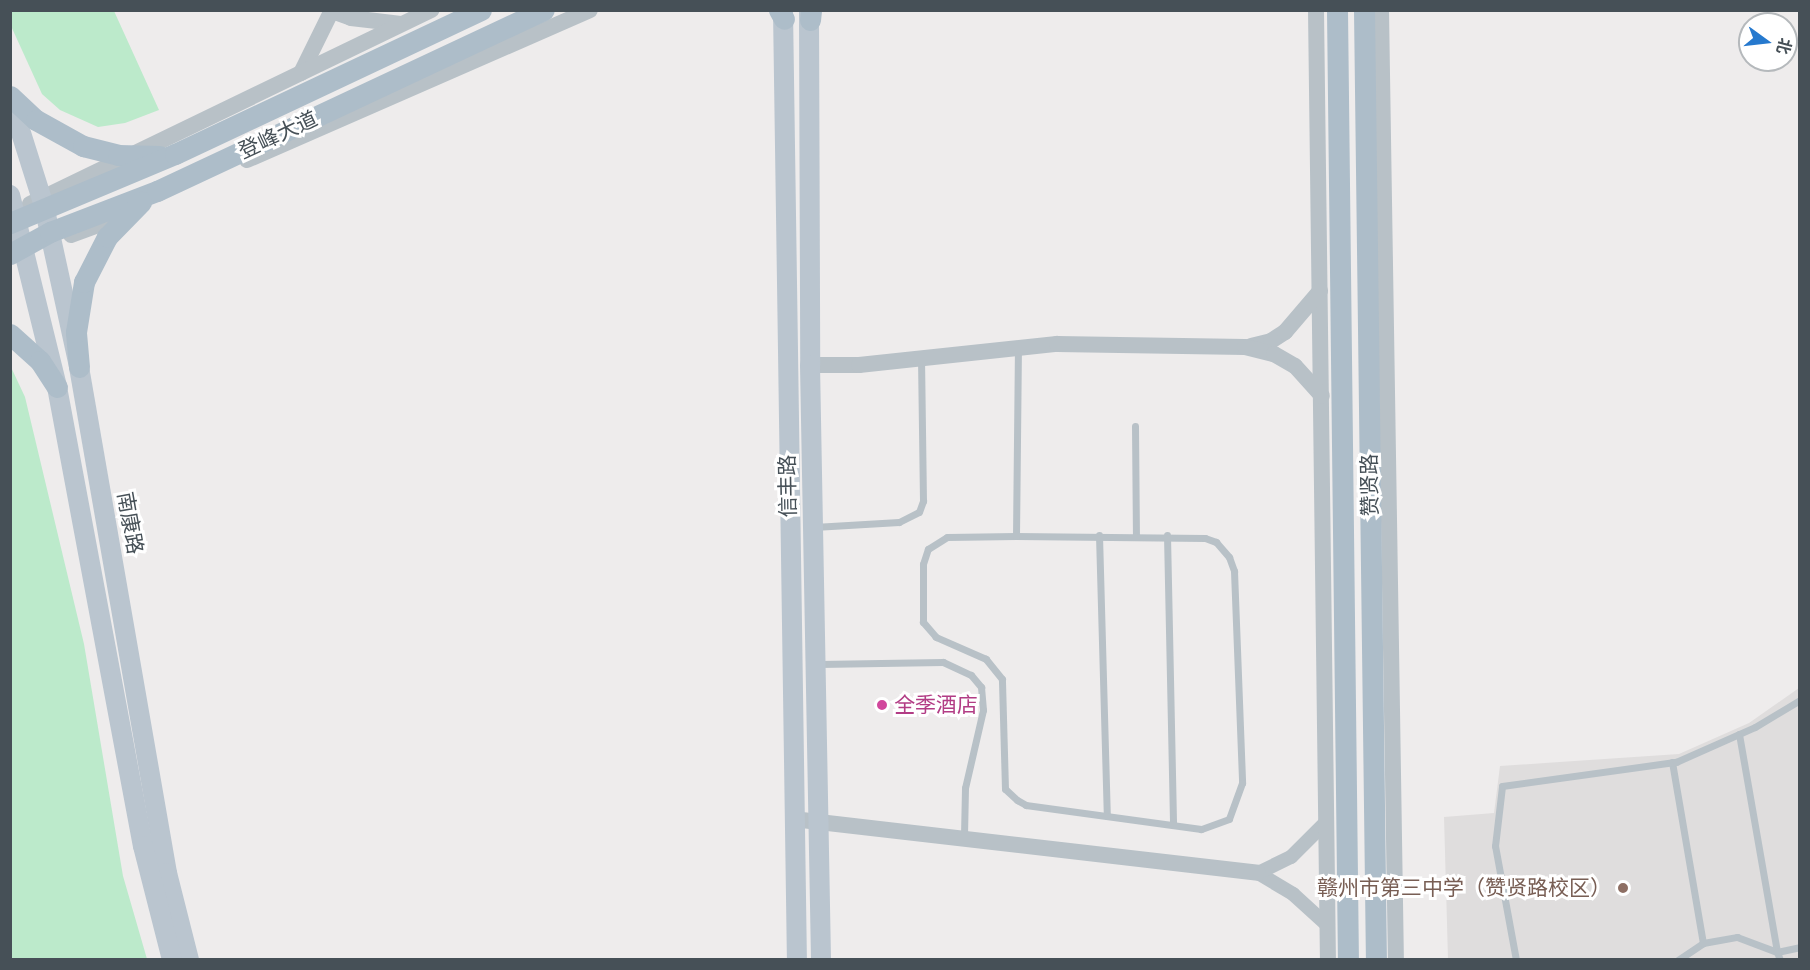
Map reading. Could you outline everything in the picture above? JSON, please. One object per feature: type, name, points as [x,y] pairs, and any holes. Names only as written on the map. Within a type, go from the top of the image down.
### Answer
[{"type":"main road","name":"登峰大道","points":[[13,212],[175,154],[481,10]]},
{"type":"main road","name":"登峰大道","points":[[18,254],[51,236],[156,191],[544,10]]},
{"type":"main road","name":"赞贤路","points":[[1337,10],[1348,960]]},
{"type":"main road","name":"赞贤路","points":[[1364,10],[1376,960]]},
{"type":"main road","name":"信丰路","points":[[782,13],[796,960]]},
{"type":"main road","name":"信丰路","points":[[810,14],[810,365],[821,960]]},
{"type":"main road","points":[[10,97],[36,120],[66,139],[100,152],[128,156],[175,154]]},
{"type":"main road","name":"南康路","points":[[10,97],[43,202],[79,367],[167,873],[189,960]]},
{"type":"main road","points":[[79,367],[76,332],[84,282],[103,244],[126,216],[156,191]]},
{"type":"main road","points":[[13,212],[18,254],[57,387],[143,846],[172,960]]},
{"type":"main road","points":[[10,334],[40,361],[57,387]]},
{"type":"street","points":[[43,202],[128,156],[432,10]]},
{"type":"street","points":[[51,236],[126,216],[590,10]]},
{"type":"street","points":[[1316,10],[1328,960]]},
{"type":"street","points":[[1381,10],[1395,960]]},
{"type":"street","points":[[301,73],[332,11],[351,18],[403,24]]},
{"type":"street","points":[[1245,347],[1271,341],[1285,332],[1320,291]]},
{"type":"street","points":[[810,365],[859,365],[1057,344],[1245,347],[1274,354],[1295,366],[1322,396]]},
{"type":"street","points":[[793,819],[819,820],[1258,873],[1293,894],[1328,926]]},
{"type":"street","points":[[1258,873],[1291,857],[1327,821]]},
{"type":"lane","points":[[1016,536],[1018,348]]},
{"type":"lane","points":[[813,527],[899,522],[919,512],[923,501],[921,358]]},
{"type":"lane","points":[[1135,426],[1136,535]]},
{"type":"lane","points":[[1099,535],[1107,816]]},
{"type":"lane","points":[[1099,535],[1167,535],[1216,542],[1234,571],[1242,783],[1229,819],[1201,829],[1026,805],[1005,789],[1002,679],[986,659],[936,637],[923,622],[922,564],[928,549],[947,537],[1099,535]]},
{"type":"lane","points":[[1167,535],[1173,825]]},
{"type":"lane","points":[[816,664],[943,662],[971,675],[981,687],[982,710],[965,788],[964,837]]},
{"type":"lane","points":[[1516,960],[1495,846],[1502,786],[1672,762],[1739,734],[1800,700]]},
{"type":"lane","points":[[1739,734],[1779,956]]},
{"type":"lane","points":[[1672,762],[1704,943]]},
{"type":"lane","points":[[1677,960],[1704,943],[1737,937],[1779,956],[1800,947]]},
{"type":"shaded area","name":"赣州市第三中学（赞贤路校区）","points":[[1799,688],[1799,959],[1448,959],[1444,817],[1494,813],[1500,766],[1679,754],[1749,723]]},
{"type":"green space","points":[[10,11],[114,11],[159,110],[125,123],[98,127],[60,110],[42,94],[11,26]]},
{"type":"green space","points":[[10,365],[25,397],[84,644],[123,876],[147,959],[11,959]]},
{"type":"place","name":"全季酒店","points":[[882,705]]},
{"type":"place","name":"赣州市第三中学（赞贤路校区）","points":[[1623,888]]}]
